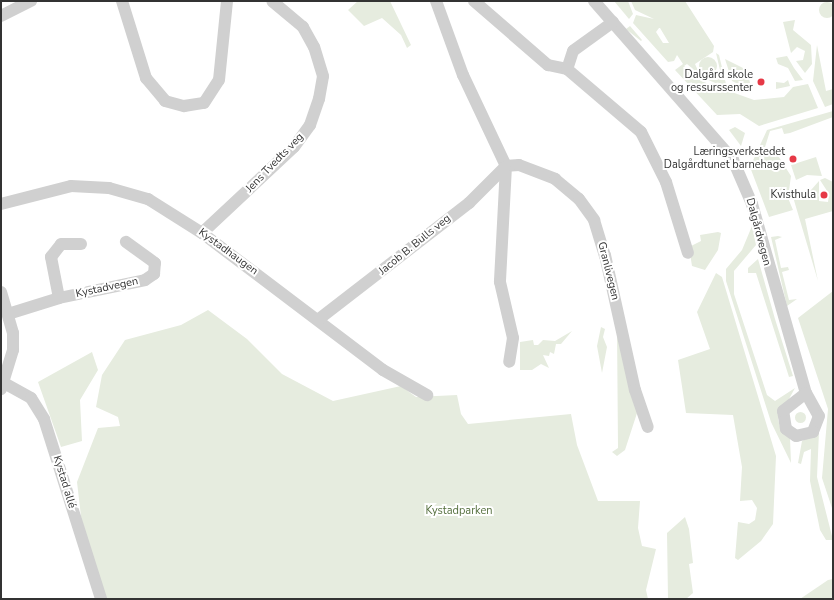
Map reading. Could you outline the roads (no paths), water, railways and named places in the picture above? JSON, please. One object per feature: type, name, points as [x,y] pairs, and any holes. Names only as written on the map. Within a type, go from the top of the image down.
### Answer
[{"type":"street","points":[[1,16],[31,1]]},
{"type":"street","points":[[122,1],[146,78],[166,101],[184,106],[204,103],[219,80],[227,1]]},
{"type":"street","name":"Jens Tvedts veg","points":[[202,233],[294,147],[310,125],[319,99],[322,76],[314,47],[302,27],[272,1]]},
{"type":"street","points":[[436,1],[463,75],[506,166],[500,282],[513,338],[509,362]]},
{"type":"street","points":[[474,1],[548,66],[566,69],[641,132],[666,182],[688,253]]},
{"type":"street","name":"Dalgårdvegen","points":[[594,1],[733,160],[752,204],[806,394]]},
{"type":"street","points":[[566,69],[573,51],[613,22]]},
{"type":"street","name":"Granlivegen","points":[[506,166],[519,165],[555,179],[579,199],[594,220],[605,255],[635,390],[648,427]]},
{"type":"street","name":"Jacob B. Bulls veg","points":[[319,319],[469,202],[506,166]]},
{"type":"street","name":"Kystadhaugen","points":[[1,204],[71,186],[109,188],[148,199],[202,233],[319,319],[383,370],[427,395]]},
{"type":"street","name":"Kystadvegen","points":[[8,314],[59,298],[145,280],[154,274],[156,269],[149,256],[126,242]]},
{"type":"street","points":[[59,298],[51,257],[61,244],[81,244]]},
{"type":"street","points":[[1,292],[8,314],[13,350],[2,386]]},
{"type":"street","name":"Kystad allé","points":[[2,386],[31,398],[44,419],[101,599]]},
{"type":"place","name":"Dalgård skole og ressurssenter","points":[[761,82]]},
{"type":"place","name":"Læringsverkstedet Dalgårdtunet barnehage","points":[[793,159]]},
{"type":"place","name":"Kvisthula","points":[[824,195]]},
{"type":"park label","name":"Kystadparken","points":[[459,511]]}]
